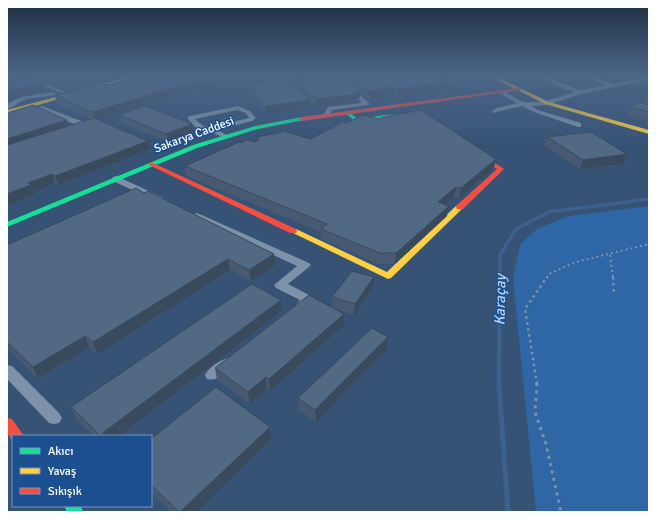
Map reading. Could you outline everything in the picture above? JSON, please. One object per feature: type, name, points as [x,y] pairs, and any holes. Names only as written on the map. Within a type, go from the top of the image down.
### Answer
[{"type":"street","points":[[7,109],[39,98]]},
{"type":"street","points":[[7,109],[49,98]]},
{"type":"street","points":[[326,116],[330,108],[367,104],[361,98]]},
{"type":"street","name":"Sakarya Caddesi","points":[[7,225],[151,164],[224,136],[259,126],[449,98]]},
{"type":"street","points":[[512,98],[522,104],[578,125]]},
{"type":"street","points":[[537,98],[547,103],[649,132]]},
{"type":"street","points":[[494,112],[499,109],[522,104],[547,103],[561,98]]},
{"type":"street","points":[[7,119],[42,108],[86,126]]},
{"type":"street","points":[[211,128],[250,120],[253,118],[248,112],[238,108],[190,118],[201,128],[211,128],[224,136]]},
{"type":"street","points":[[348,113],[357,121],[389,117],[411,117]]},
{"type":"street","points":[[151,164],[182,174],[388,276],[501,169],[469,147]]},
{"type":"street","points":[[116,179],[173,205]]},
{"type":"street","points":[[130,199],[145,192]]},
{"type":"street","points":[[187,211],[306,265],[280,284],[309,300],[291,314]]},
{"type":"street","points":[[212,375],[236,357]]},
{"type":"street","points":[[7,370],[54,418]]},
{"type":"street","points":[[7,423],[16,435]]},
{"type":"path","points":[[561,512],[546,444],[535,412],[537,381],[525,309],[549,274],[576,262],[610,255],[649,244]]},
{"type":"path","points":[[610,255],[614,276],[614,295]]},
{"type":"shaded area","points":[[649,206],[649,512],[536,512],[513,278],[520,244],[538,228],[569,216]]},
{"type":"building","points":[[60,98],[138,98],[93,112]]},
{"type":"building","points":[[259,98],[308,98],[310,100],[266,106]]},
{"type":"building","points":[[639,102],[649,105],[649,112],[631,107]]},
{"type":"building","points":[[33,105],[67,120],[7,139],[7,113]]},
{"type":"building","points":[[145,106],[192,124],[166,134],[119,115]]},
{"type":"building","points":[[421,110],[496,159],[461,188],[456,187],[438,202],[449,206],[396,253],[380,253],[321,229],[327,224],[185,166],[239,142],[241,143],[247,140],[254,142],[259,140],[256,139],[261,136],[283,131],[310,139],[343,122],[347,123],[363,115],[379,119]]},
{"type":"building","points":[[94,118],[148,141],[55,176],[52,174],[28,183],[31,185],[7,194],[7,145]]},
{"type":"building","points":[[591,132],[627,154],[583,160],[547,137]]},
{"type":"building","points":[[136,188],[144,193],[148,191],[274,254],[249,270],[228,259],[93,342],[85,336],[33,367],[7,342],[7,245]]},
{"type":"building","points":[[352,271],[374,277],[355,304],[332,297]]},
{"type":"building","points":[[252,284],[281,300],[100,435],[71,407]]},
{"type":"building","points":[[309,295],[344,314],[269,379],[266,377],[248,392],[215,368]]},
{"type":"building","points":[[372,328],[388,337],[315,410],[298,398]]},
{"type":"building","points":[[216,387],[270,427],[180,512],[152,486],[152,438]]},
{"type":"waterway","name":"Karaçay","points":[[500,277],[500,255],[516,229],[549,212],[649,199]]},
{"type":"waterway","name":"Karaçay","points":[[499,383],[500,277]]},
{"type":"waterway","name":"Karaçay","points":[[499,383],[508,512]]},
{"type":"traffic: fast","points":[[348,113],[357,121],[389,117],[403,117]]},
{"type":"traffic: fast","points":[[7,225],[195,147],[257,127],[302,119]]},
{"type":"traffic: fast","points":[[72,507],[76,512]]},
{"type":"traffic: slow","points":[[7,112],[57,98]]},
{"type":"traffic: slow","points":[[537,98],[547,103],[649,132]]},
{"type":"traffic: slow","points":[[293,231],[388,276],[460,207]]},
{"type":"traffic: jam","points":[[302,119],[452,98]]},
{"type":"traffic: jam","points":[[460,207],[501,169],[477,153]]},
{"type":"traffic: jam","points":[[151,164],[293,231]]},
{"type":"traffic: jam","points":[[7,423],[16,435]]}]
